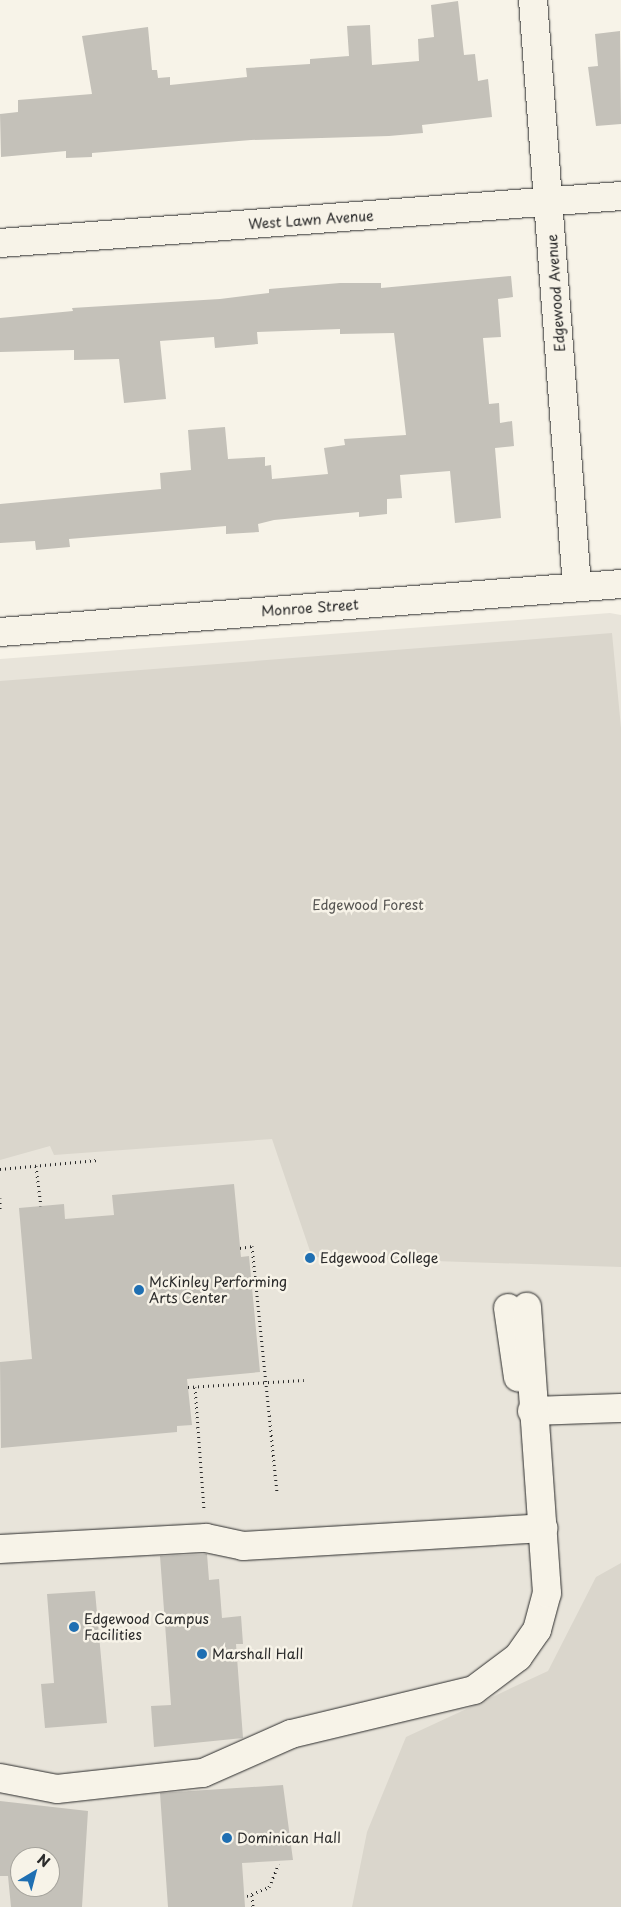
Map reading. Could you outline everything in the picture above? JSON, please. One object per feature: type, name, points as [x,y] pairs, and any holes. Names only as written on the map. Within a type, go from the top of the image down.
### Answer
[{"type":"street","name":"Edgewood Avenue","points":[[533,0],[550,202],[577,587]]},
{"type":"street","name":"West Lawn Avenue","points":[[0,242],[621,196]]},
{"type":"street","name":"Monroe Street","points":[[0,632],[621,584]]},
{"type":"street","points":[[0,1778],[16,1784],[57,1789],[203,1773],[243,1758],[291,1734],[474,1690],[518,1657],[537,1630],[547,1593],[532,1411],[515,1370],[517,1307]]},
{"type":"street","points":[[532,1411],[621,1408]]},
{"type":"street","points":[[0,1549],[206,1538],[243,1546],[543,1528]]},
{"type":"path","points":[[0,1169],[98,1160]]},
{"type":"path","points":[[36,1166],[41,1206]]},
{"type":"path","points":[[0,1198],[0,1212]]},
{"type":"path","points":[[240,1248],[252,1246],[277,1494]]},
{"type":"path","points":[[188,1388],[304,1380]]},
{"type":"path","points":[[195,1387],[206,1538]]},
{"type":"path","points":[[247,1896],[269,1887],[278,1864]]},
{"type":"path","points":[[252,1895],[253,1907]]},
{"type":"shaded area","name":"Edgewood College","points":[[610,613],[621,615],[621,1907],[0,1907],[0,659]]},
{"type":"green space","name":"Edgewood Forest","points":[[612,633],[621,728],[621,1267],[312,1257],[272,1139],[54,1155],[50,1146],[0,1160],[0,681]]},
{"type":"green space","points":[[621,1563],[621,1907],[352,1907],[367,1832],[406,1737],[548,1671],[596,1577]]},
{"type":"building","points":[[458,1],[464,55],[475,54],[478,81],[488,79],[492,117],[422,125],[423,133],[389,136],[251,140],[92,153],[92,157],[66,158],[66,151],[1,157],[0,114],[18,112],[18,100],[92,94],[82,36],[148,27],[152,70],[157,70],[158,78],[170,77],[170,85],[247,77],[246,68],[310,64],[310,59],[349,56],[347,26],[370,25],[372,65],[419,61],[418,39],[434,37],[431,5]]},
{"type":"building","points":[[620,31],[621,124],[596,126],[588,67],[598,66],[595,34]]},
{"type":"building","points":[[511,276],[513,297],[498,299],[501,337],[483,338],[489,404],[499,403],[500,423],[512,421],[514,446],[495,448],[501,518],[455,523],[450,471],[400,475],[402,498],[387,499],[387,514],[359,517],[359,512],[274,520],[258,524],[259,532],[226,534],[226,526],[69,539],[70,547],[36,550],[35,541],[0,543],[0,504],[161,489],[160,473],[191,470],[188,430],[225,427],[228,459],[265,457],[265,466],[271,465],[272,479],[328,474],[324,448],[345,445],[344,439],[406,435],[394,333],[340,334],[340,329],[257,332],[258,344],[215,348],[214,337],[160,341],[166,399],[124,403],[119,359],[74,360],[74,350],[0,352],[0,318],[73,311],[72,308],[220,299],[269,293],[269,289],[340,283],[381,283],[381,288]]},
{"type":"building","points":[[234,1184],[241,1257],[249,1256],[260,1372],[187,1379],[192,1425],[177,1426],[177,1432],[1,1448],[0,1362],[32,1359],[19,1208],[64,1204],[65,1219],[114,1215],[112,1195]]},
{"type":"building","name":"Marshall Hall","points":[[207,1554],[209,1580],[219,1579],[222,1618],[241,1616],[243,1644],[236,1644],[243,1738],[154,1747],[151,1706],[171,1705],[160,1556]]},
{"type":"building","points":[[95,1591],[107,1723],[45,1728],[41,1684],[54,1683],[47,1594]]},
{"type":"building","name":"Dominican Hall","points":[[283,1785],[293,1860],[242,1863],[245,1907],[168,1907],[160,1793]]},
{"type":"building","points":[[0,1801],[88,1811],[82,1907],[11,1907],[10,1897],[60,1897],[60,1847],[10,1847],[10,1897],[8,1876],[0,1876]]},
{"type":"place","name":"Edgewood College","points":[[310,1258]]},
{"type":"place","name":"McKinley Performing Arts Center","points":[[139,1290]]},
{"type":"place","name":"Edgewood Campus Facilities","points":[[74,1627]]},
{"type":"place","name":"Marshall Hall","points":[[202,1654]]},
{"type":"place","name":"Dominican Hall","points":[[227,1838]]}]
